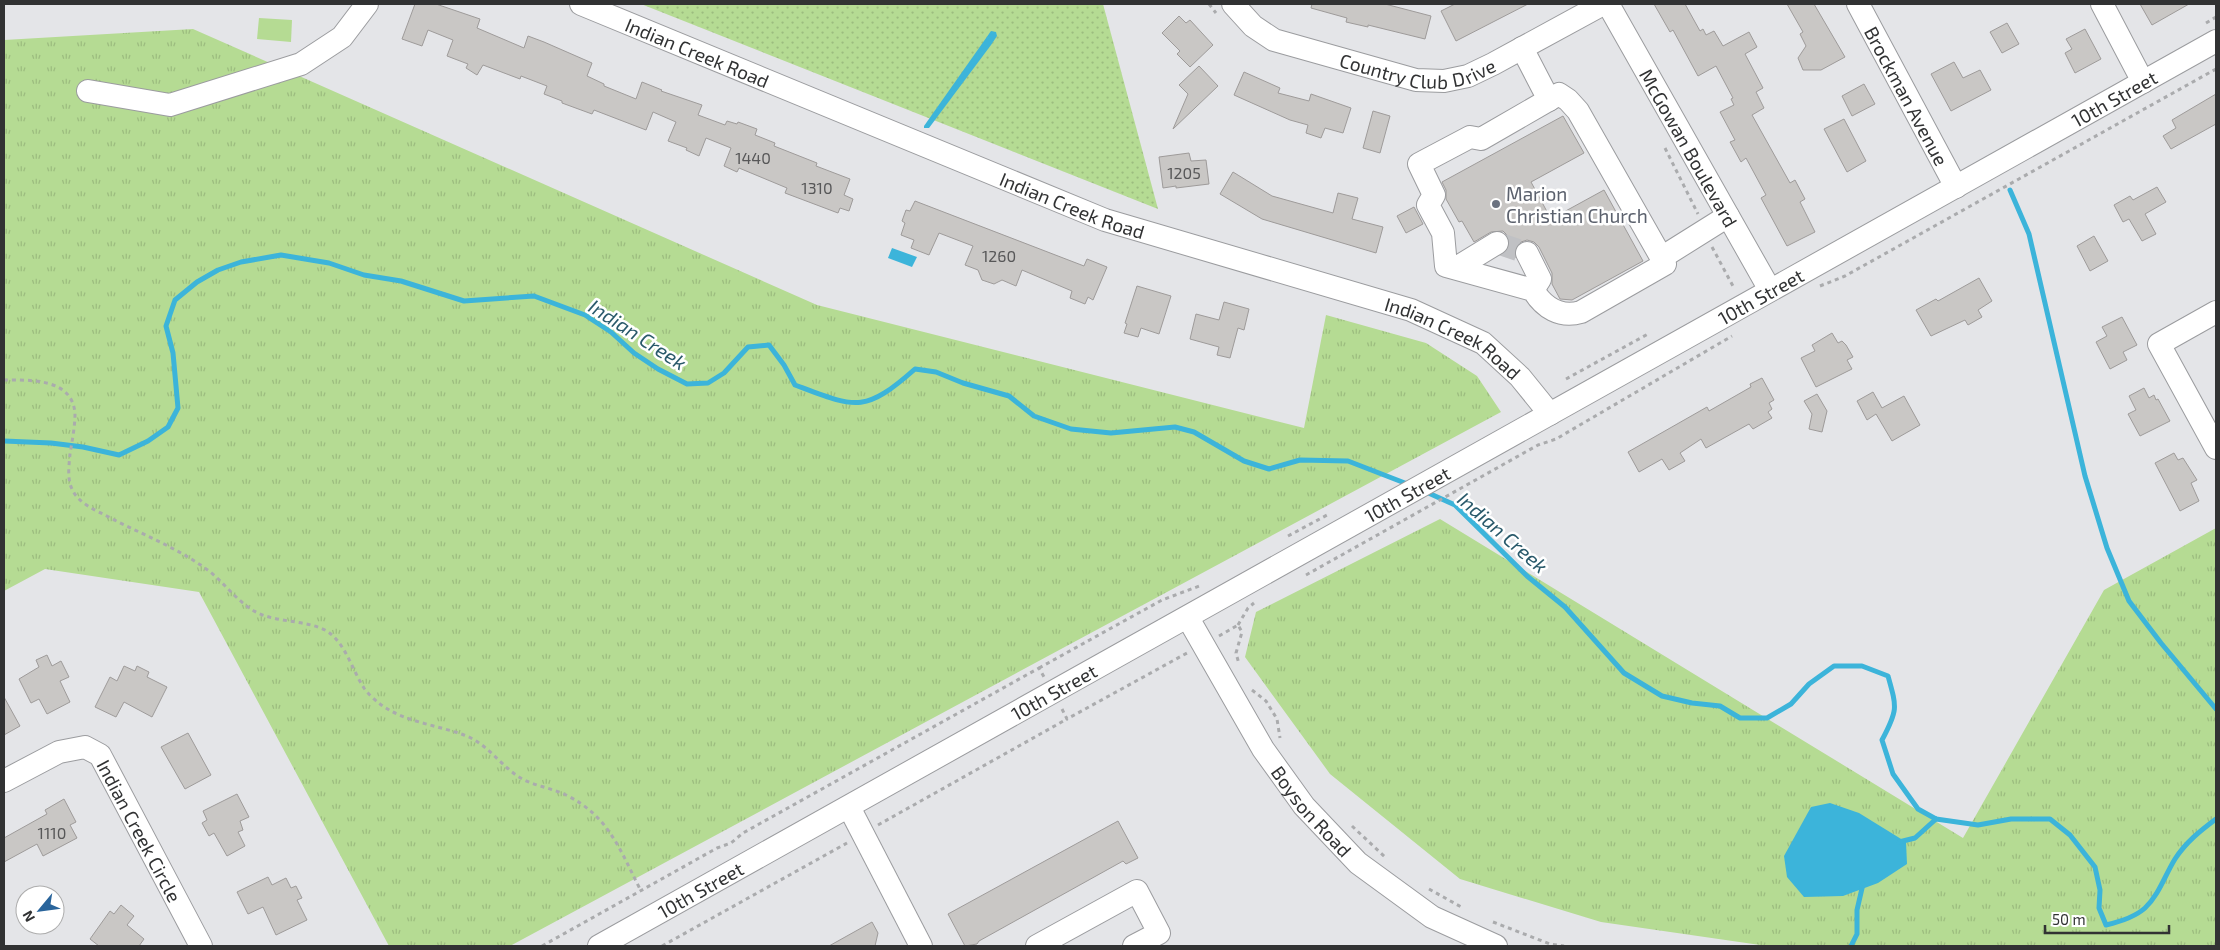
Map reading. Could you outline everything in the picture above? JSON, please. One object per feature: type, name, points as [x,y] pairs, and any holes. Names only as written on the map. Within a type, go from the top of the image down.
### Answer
[{"type":"street","points":[[88,91],[170,105],[300,64],[342,37],[367,4]]},
{"type":"street","name":"Indian Creek Road","points":[[581,4],[1105,220],[1411,310],[1483,343],[1520,377],[1550,414]]},
{"type":"street","name":"Country Club Drive","points":[[1233,4],[1253,26],[1274,40],[1416,80],[1444,81],[1468,76],[1603,4]]},
{"type":"street","name":"McGowan Boulevard","points":[[1608,4],[1770,290]]},
{"type":"street","name":"Brockman Avenue","points":[[1858,4],[1956,187]]},
{"type":"street","points":[[2102,4],[2143,82]]},
{"type":"street","name":"10th Street","points":[[599,946],[1471,460],[1770,290],[2216,41]]},
{"type":"street","points":[[1522,48],[1549,100]]},
{"type":"street","points":[[1559,94],[1568,100],[1578,111],[1665,264],[1581,312],[1572,315],[1549,309],[1540,301],[1533,290],[1446,266],[1443,233],[1428,205],[1434,195],[1419,164],[1470,137],[1481,139],[1549,100],[1559,94]]},
{"type":"street","points":[[1661,258],[1728,216]]},
{"type":"street","points":[[1456,268],[1497,243]]},
{"type":"street","points":[[1527,253],[1540,279],[1533,290]]},
{"type":"street","points":[[2216,312],[2159,344],[2216,448]]},
{"type":"street","name":"Boyson Road","points":[[1188,618],[1263,749],[1304,806],[1358,863],[1425,912],[1496,946]]},
{"type":"street","name":"Indian Creek Circle","points":[[4,781],[59,752],[85,747],[100,756],[201,946]]},
{"type":"street","points":[[850,807],[921,946]]},
{"type":"street","points":[[1037,946],[1137,891],[1159,933],[1134,946]]},
{"type":"path","points":[[1814,288],[1831,283],[1853,272],[2216,69]]},
{"type":"path","points":[[1662,141],[1710,237],[1712,250],[1734,288]]},
{"type":"path","points":[[1303,576],[1538,445],[1556,439],[1737,333]]},
{"type":"path","points":[[4,380],[43,380],[61,388],[70,399],[75,411],[75,422],[68,468],[72,489],[79,499],[115,521],[191,559],[210,572],[249,608],[270,618],[309,624],[327,631],[341,646],[365,690],[382,705],[416,721],[466,736],[487,748],[509,770],[527,782],[560,792],[588,807],[605,825],[641,891]]},
{"type":"path","points":[[1280,541],[1331,514]]},
{"type":"path","points":[[542,946],[717,848],[731,843],[743,833],[1162,600],[1204,584]]},
{"type":"path","points":[[1234,627],[1238,625],[1248,608],[1261,599]]},
{"type":"path","points":[[1238,625],[1242,632],[1236,653],[1241,669]]},
{"type":"path","points":[[1062,708],[1068,719],[1180,658]]},
{"type":"path","points":[[1039,668],[1045,680]]},
{"type":"path","points":[[1248,683],[1252,690],[1266,701],[1277,718],[1279,736],[1284,744]]},
{"type":"path","points":[[1345,820],[1393,864]]},
{"type":"path","points":[[1427,888],[1465,909]]},
{"type":"path","points":[[1489,920],[1550,944],[1564,946]]},
{"type":"green space","points":[[641,4],[1103,4],[1158,209]]},
{"type":"green space","points":[[259,18],[292,20],[291,42],[257,39]]},
{"type":"green space","points":[[193,29],[817,305],[1304,428],[1326,315],[1426,343],[1477,376],[1501,412],[510,946],[389,946],[199,592],[45,569],[4,591],[4,40]]},
{"type":"green space","points":[[1440,519],[1963,838],[2104,590],[2216,528],[2216,946],[1767,946],[1601,922],[1460,879],[1330,774],[1245,657],[1256,612]]},
{"type":"water","points":[[991,31],[996,32],[997,36],[991,45],[929,128],[924,128],[924,126]]},
{"type":"water","points":[[892,248],[917,257],[912,267],[888,258]]},
{"type":"water","points":[[1830,803],[1859,813],[1906,842],[1907,864],[1878,883],[1843,896],[1804,897],[1787,877],[1784,856],[1811,807]]},
{"type":"building","points":[[415,4],[436,4],[480,19],[477,28],[524,48],[528,36],[544,42],[592,63],[587,76],[604,84],[604,86],[636,99],[642,82],[661,91],[702,105],[698,115],[725,125],[727,121],[737,124],[738,122],[757,129],[755,135],[775,143],[774,146],[817,163],[816,166],[850,179],[844,195],[853,199],[849,211],[840,208],[838,213],[785,193],[787,188],[739,168],[737,172],[724,166],[731,148],[706,138],[699,156],[686,150],[687,148],[668,141],[676,122],[653,112],[646,130],[594,110],[592,114],[562,103],[562,101],[544,94],[547,86],[521,76],[520,79],[483,65],[477,75],[466,68],[468,64],[447,56],[453,40],[428,30],[422,46],[402,39]]},
{"type":"building","points":[[1312,4],[1385,4],[1431,16],[1425,39],[1368,25],[1368,27],[1346,22],[1347,18],[1311,8]]},
{"type":"building","points":[[1455,4],[1528,4],[1456,41],[1441,11]]},
{"type":"building","points":[[1654,4],[1685,4],[1700,31],[1703,29],[1706,35],[1714,31],[1723,46],[1749,32],[1757,47],[1745,54],[1763,88],[1756,92],[1764,108],[1752,115],[1790,183],[1795,180],[1805,199],[1800,202],[1815,232],[1787,246],[1761,198],[1766,195],[1746,158],[1741,162],[1730,142],[1735,140],[1720,112],[1734,105],[1731,99],[1733,98],[1716,66],[1698,76],[1673,30],[1670,32]]},
{"type":"building","points":[[1787,4],[1814,4],[1845,57],[1821,70],[1803,70],[1798,58],[1806,46],[1800,34],[1803,32]]},
{"type":"building","points":[[2140,4],[2189,4],[2152,25]]},
{"type":"building","points":[[1179,16],[1186,23],[1190,20],[1213,45],[1190,67],[1177,54],[1180,51],[1162,33]]},
{"type":"building","points":[[2007,23],[2019,44],[2002,53],[1990,32]]},
{"type":"building","points":[[2085,29],[2101,59],[2075,73],[2065,53],[2072,49],[2066,39]]},
{"type":"building","points":[[1954,62],[1963,78],[1980,70],[1991,90],[1951,111],[1931,74]]},
{"type":"building","points":[[1199,66],[1218,86],[1173,129],[1188,94],[1179,85]]},
{"type":"building","points":[[1244,72],[1280,88],[1278,93],[1309,101],[1311,94],[1351,108],[1343,133],[1325,128],[1321,138],[1306,133],[1308,125],[1290,120],[1234,95]]},
{"type":"building","points":[[1864,84],[1875,104],[1852,116],[1842,96]]},
{"type":"building","points":[[2216,94],[2216,124],[2171,149],[2163,136],[2176,128],[2172,120]]},
{"type":"building","points":[[1373,111],[1390,116],[1380,153],[1363,148]]},
{"type":"building","name":"Marion Christian Church","points":[[1563,116],[1584,153],[1531,182],[1551,219],[1604,190],[1643,261],[1572,300],[1560,299],[1552,284],[1552,273],[1539,247],[1534,242],[1527,240],[1516,246],[1515,258],[1504,254],[1509,249],[1510,242],[1508,236],[1503,231],[1491,232],[1474,242],[1462,221],[1459,222],[1446,199],[1446,190],[1442,182]]},
{"type":"building","points":[[1844,119],[1866,161],[1847,172],[1824,129]]},
{"type":"building","points":[[1189,153],[1191,161],[1206,160],[1209,184],[1163,188],[1159,157]]},
{"type":"building","points":[[1233,172],[1272,196],[1333,213],[1338,193],[1358,198],[1352,219],[1383,227],[1376,253],[1262,219],[1220,194]]},
{"type":"building","points":[[2157,187],[2166,202],[2145,214],[2156,234],[2142,241],[2129,219],[2123,222],[2114,205],[2130,196],[2133,200]]},
{"type":"building","points":[[915,201],[1084,266],[1087,259],[1107,267],[1093,300],[1088,297],[1085,304],[1070,298],[1072,291],[1022,270],[1016,286],[1002,280],[994,284],[982,280],[978,270],[965,265],[973,246],[939,233],[929,255],[911,248],[914,240],[901,235],[905,223],[902,221],[906,210],[910,211]]},
{"type":"building","points":[[1414,207],[1423,224],[1406,233],[1397,216]]},
{"type":"building","points":[[2094,236],[2108,261],[2090,271],[2077,246]]},
{"type":"building","points":[[1979,278],[1992,301],[1978,310],[1982,317],[1968,325],[1965,320],[1931,336],[1916,310],[1936,299],[1938,301]]},
{"type":"building","points":[[1137,286],[1171,296],[1159,334],[1141,328],[1138,337],[1124,333],[1127,324],[1125,323]]},
{"type":"building","points":[[1224,302],[1249,309],[1244,330],[1238,328],[1230,358],[1217,355],[1219,347],[1190,339],[1196,314],[1219,320]]},
{"type":"building","points":[[2122,317],[2137,345],[2123,352],[2127,360],[2110,369],[2096,342],[2107,336],[2102,327]]},
{"type":"building","points":[[1832,333],[1838,343],[1842,341],[1846,345],[1853,357],[1847,360],[1852,369],[1816,387],[1801,358],[1815,351],[1812,345]]},
{"type":"building","points":[[1762,378],[1774,400],[1769,403],[1772,409],[1768,412],[1772,418],[1753,429],[1749,424],[1706,448],[1701,439],[1680,453],[1685,461],[1669,470],[1662,459],[1639,472],[1628,452],[1707,407],[1709,411],[1751,387],[1750,384]]},
{"type":"building","points":[[2144,388],[2149,398],[2154,395],[2156,400],[2158,399],[2170,421],[2140,436],[2128,414],[2136,410],[2129,396]]},
{"type":"building","points":[[1873,392],[1882,408],[1904,396],[1920,425],[1892,441],[1876,414],[1867,420],[1857,401]]},
{"type":"building","points":[[1817,394],[1827,411],[1822,432],[1809,429],[1812,414],[1804,401]]},
{"type":"building","points":[[2174,453],[2178,460],[2183,458],[2197,480],[2191,483],[2199,501],[2180,511],[2155,463]]},
{"type":"building","points":[[47,655],[52,666],[61,661],[69,677],[60,681],[70,702],[47,714],[39,699],[31,703],[19,679],[39,667],[36,660]]},
{"type":"building","points":[[124,666],[135,671],[137,666],[149,672],[147,677],[167,687],[152,717],[124,702],[116,717],[95,707],[110,677],[117,681]]},
{"type":"building","points":[[4,697],[20,726],[4,735]]},
{"type":"building","points":[[188,733],[211,775],[185,789],[161,747]]},
{"type":"building","points":[[237,794],[249,817],[240,821],[243,830],[238,832],[245,846],[227,856],[214,833],[209,836],[202,823],[207,820],[203,811]]},
{"type":"building","points":[[64,799],[76,822],[70,825],[77,838],[43,856],[37,844],[4,862],[4,838],[47,814],[45,810]]},
{"type":"building","points":[[1118,821],[1138,858],[1126,864],[1123,861],[979,941],[977,944],[965,946],[948,914]]},
{"type":"building","points":[[268,877],[272,885],[286,878],[291,888],[296,886],[302,898],[297,900],[307,920],[276,935],[263,907],[248,914],[237,892]]},
{"type":"building","points":[[121,905],[134,916],[127,925],[144,939],[139,946],[99,946],[90,939],[110,911],[114,914]]},
{"type":"building","points":[[872,922],[878,933],[875,946],[829,946]]},
{"type":"waterway","points":[[2010,190],[2029,234],[2085,476],[2107,548],[2129,601],[2216,709]]},
{"type":"waterway","name":"Indian Creek","points":[[4,441],[51,443],[83,447],[119,455],[148,441],[168,427],[178,408],[173,353],[166,326],[175,300],[197,282],[218,270],[241,262],[281,255],[329,263],[364,275],[401,281],[464,301],[534,296],[585,315],[611,332],[634,353],[658,369],[687,384],[708,383],[724,373],[748,347],[769,345],[784,365],[795,385],[832,399],[846,402],[871,400],[898,384],[915,369],[936,372],[963,383],[1009,396],[1034,416],[1071,429],[1111,433],[1175,427],[1194,432],[1244,461],[1269,469],[1300,460],[1348,461],[1410,485]]},
{"type":"waterway","name":"Indian Creek","points":[[1424,491],[1455,505],[1527,576],[1565,607],[1624,673],[1662,696],[1692,703],[1720,706],[1740,718],[1767,718],[1791,704],[1809,684],[1834,666],[1862,666],[1888,676],[1893,695],[1894,709],[1891,722],[1882,740],[1893,774],[1918,809],[1936,819],[1978,825],[2011,819],[2050,819],[2070,835],[2095,867],[2100,890],[2099,908],[2106,925],[2132,917],[2145,908],[2158,891],[2179,853],[2194,837],[2216,819]]},
{"type":"waterway","points":[[1899,842],[1915,838],[1936,819]]},
{"type":"waterway","points":[[1851,946],[1857,934],[1857,910],[1863,884]]},
{"type":"tunnel","points":[[1497,243],[1527,253]]},
{"type":"place","name":"Marion Christian Church","points":[[1496,204]]}]
